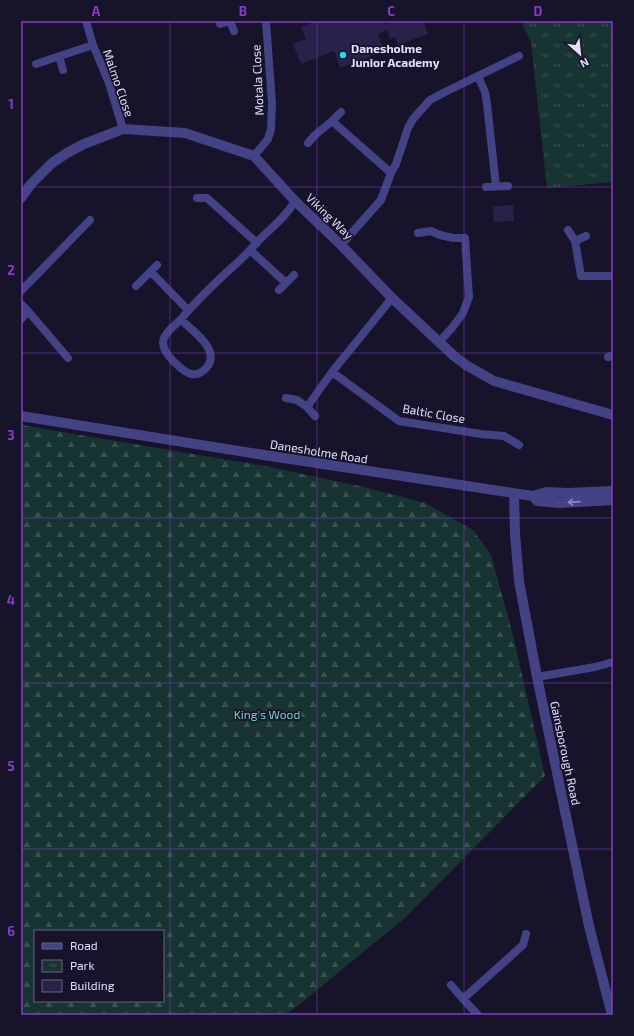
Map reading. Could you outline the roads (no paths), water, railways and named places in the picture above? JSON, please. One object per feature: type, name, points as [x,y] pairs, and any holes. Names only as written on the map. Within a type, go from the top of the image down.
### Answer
[{"type":"street","name":"Malmo Close","points":[[86,21],[123,129]]},
{"type":"street","points":[[220,24],[230,21],[234,31]]},
{"type":"street","name":"Motala Close","points":[[254,156],[268,138],[271,129],[272,104],[266,21]]},
{"type":"street","name":"Malmo Close","points":[[36,64],[93,45]]},
{"type":"street","points":[[59,56],[63,70]]},
{"type":"street","points":[[341,245],[381,200],[396,164],[408,128],[413,119],[430,100],[519,56]]},
{"type":"street","points":[[478,76],[486,92],[488,104],[496,186]]},
{"type":"street","points":[[308,142],[341,112]]},
{"type":"street","points":[[332,121],[391,173]]},
{"type":"street","name":"Viking Way","points":[[21,198],[31,184],[52,163],[62,156],[84,144],[123,129],[185,133],[254,156],[295,201],[341,245],[392,298],[454,356],[466,365],[494,381],[613,415]]},
{"type":"street","points":[[486,187],[508,186]]},
{"type":"street","points":[[197,198],[207,198],[257,242]]},
{"type":"street","points":[[181,320],[208,346],[210,352],[211,359],[209,365],[205,370],[196,374],[185,372],[168,355],[163,345],[163,340],[166,333],[181,320],[188,310],[290,210],[295,201]]},
{"type":"street","points":[[21,291],[90,220]]},
{"type":"street","points":[[568,230],[575,241],[581,276],[613,276]]},
{"type":"street","points":[[418,233],[431,231],[453,238],[464,238],[469,297],[463,313],[439,342]]},
{"type":"street","points":[[575,241],[586,236]]},
{"type":"street","points":[[250,250],[286,283]]},
{"type":"street","points":[[136,286],[157,265]]},
{"type":"street","points":[[150,272],[188,310]]},
{"type":"street","points":[[279,290],[294,275]]},
{"type":"street","points":[[307,406],[332,372],[392,298]]},
{"type":"street","points":[[21,304],[68,358]]},
{"type":"street","points":[[21,318],[28,311]]},
{"type":"street","name":"Baltic Close","points":[[332,372],[399,421],[504,436],[519,445]]},
{"type":"street","points":[[286,398],[297,400],[307,406],[315,416]]},
{"type":"street","name":"Danesholme Road","points":[[21,416],[514,494],[533,496],[546,492],[568,493],[613,491]]},
{"type":"street","name":"Gainsborough Road","points":[[514,494],[515,534],[519,580],[537,678],[589,926],[610,993],[612,1015]]},
{"type":"street","points":[[533,496],[537,501],[560,502],[613,500]]},
{"type":"street","points":[[537,678],[613,662]]},
{"type":"street","points":[[463,998],[523,945],[526,934]]},
{"type":"street","points":[[451,985],[478,1015]]},
{"type":"place","name":"Danesholme Junior Academy","points":[[343,55]]},
{"type":"park label","name":"King's Wood","points":[[267,714]]}]
